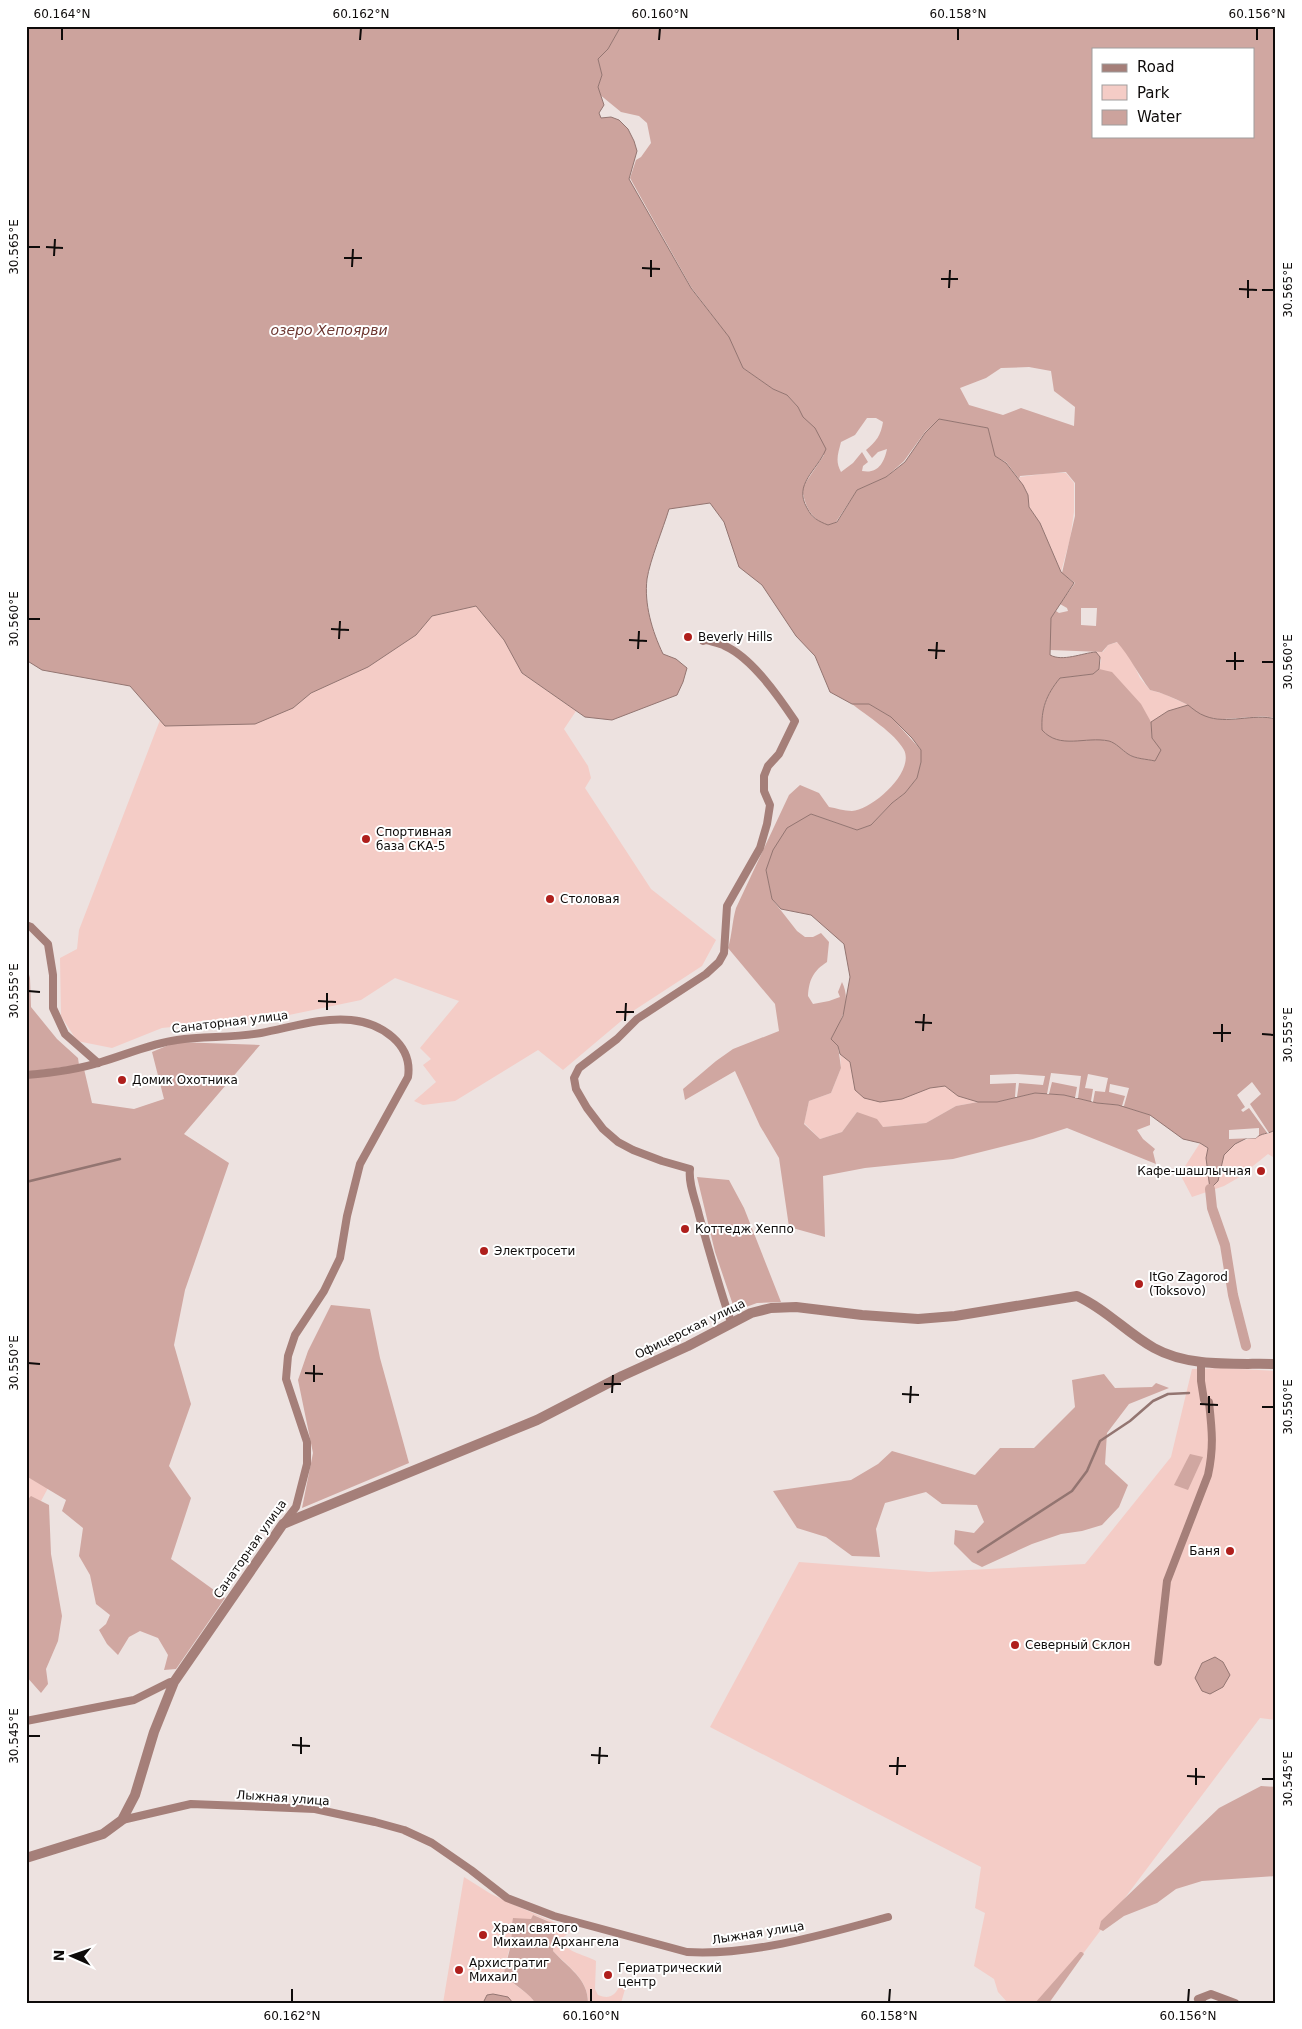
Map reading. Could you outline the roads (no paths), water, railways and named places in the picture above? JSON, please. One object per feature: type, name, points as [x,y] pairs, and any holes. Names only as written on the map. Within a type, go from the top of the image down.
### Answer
[{"type":"street","points":[[704,641],[726,646],[751,665],[776,693],[795,721],[764,776],[764,791],[770,805],[760,848],[727,906],[724,953],[718,962],[706,974],[637,1020],[617,1039],[579,1068],[574,1078],[576,1090],[603,1129],[618,1142],[655,1158],[690,1170],[695,1197],[719,1287],[732,1322]]},
{"type":"street","points":[[26,925],[48,944],[53,975],[53,1008],[64,1034],[98,1063]]},
{"type":"street","name":"Санаторная улица","points":[[26,1075],[77,1068],[176,1040],[257,1034],[325,1021],[350,1020],[373,1026],[390,1035],[402,1048],[410,1064],[408,1077],[400,1094],[360,1164],[347,1216],[340,1258],[324,1291],[295,1335],[288,1356],[286,1379],[306,1442],[307,1464],[296,1507],[174,1682],[154,1732],[135,1795],[122,1820],[103,1834],[27,1856]]},
{"type":"street","name":"Офицерская улица","points":[[283,1524],[537,1420],[622,1376],[688,1346],[732,1322],[751,1313],[771,1308],[796,1307],[885,1318],[918,1319],[955,1316],[1078,1296],[1108,1314],[1155,1348],[1179,1359],[1205,1362],[1276,1364]]},
{"type":"street","points":[[1158,1662],[1167,1582],[1208,1475],[1212,1456],[1213,1438],[1209,1402],[1204,1400],[1201,1381],[1205,1362]]},
{"type":"street","points":[[26,1721],[134,1700],[170,1682],[174,1682]]},
{"type":"street","name":"Лыжная улица","points":[[122,1820],[191,1804],[315,1809],[375,1822],[404,1830],[432,1844],[471,1870],[507,1898],[554,1916],[687,1952],[703,1953],[747,1949],[838,1931],[888,1917]]},
{"type":"street","points":[[1202,2003],[1198,1999],[1211,1994],[1235,2003]]},
{"type":"water","name":"озеро Хепоярви","points":[[26,26],[621,26],[608,49],[598,59],[602,75],[598,87],[604,105],[599,113],[601,118],[611,117],[619,120],[628,129],[637,151],[629,179],[691,288],[729,337],[743,368],[773,389],[787,395],[798,407],[803,417],[815,428],[826,449],[804,485],[803,499],[813,517],[828,525],[837,522],[857,490],[886,477],[905,462],[925,433],[939,419],[988,428],[995,456],[1006,463],[1023,485],[1028,495],[1029,507],[1040,523],[1061,572],[1074,583],[1051,618],[1050,655],[1061,658],[1096,652],[1100,657],[1099,669],[1093,674],[1060,678],[1045,702],[1042,715],[1042,730],[1049,736],[1065,741],[1109,741],[1131,756],[1155,761],[1161,750],[1152,738],[1151,722],[1168,711],[1188,705],[1201,714],[1213,718],[1258,717],[1276,719],[1276,1132],[1273,1131],[1256,1138],[1247,1138],[1235,1144],[1224,1155],[1218,1181],[1210,1189],[1206,1158],[1208,1148],[1200,1143],[1183,1139],[1150,1115],[1118,1105],[1097,1103],[1064,1095],[1035,1093],[997,1102],[978,1102],[958,1096],[945,1086],[930,1088],[902,1099],[880,1102],[864,1098],[855,1090],[850,1062],[840,1054],[838,1046],[831,1039],[843,1016],[850,977],[844,944],[811,915],[781,909],[772,899],[766,870],[773,850],[787,828],[811,814],[857,830],[871,825],[892,803],[905,793],[917,778],[921,762],[921,750],[891,717],[869,704],[852,704],[830,692],[815,656],[796,636],[762,585],[739,567],[724,522],[710,503],[669,509],[647,579],[648,608],[655,636],[663,654],[676,659],[687,668],[683,682],[677,695],[612,720],[585,717],[522,673],[504,640],[476,606],[432,616],[416,635],[368,667],[311,693],[293,708],[255,724],[165,726],[130,686],[42,670],[26,660]]},
{"type":"water","points":[[1215,1657],[1223,1662],[1230,1675],[1223,1687],[1210,1694],[1202,1691],[1195,1678],[1202,1663]]},
{"type":"water","points":[[493,1994],[508,1997],[513,2003],[483,2003],[487,1995]]},
{"type":"waterway","points":[[26,1182],[120,1159]]},
{"type":"waterway","points":[[1210,1189],[1212,1208],[1225,1245],[1233,1295],[1246,1346]]},
{"type":"waterway","points":[[978,1552],[1072,1491],[1087,1471],[1100,1441],[1130,1421],[1153,1401],[1168,1394],[1189,1393]]},
{"type":"place","name":"Beverly Hills","points":[[688,637]]},
{"type":"place","name":"Спортивная база СКА-5","points":[[366,839]]},
{"type":"place","name":"Столовая","points":[[550,899]]},
{"type":"place","name":"Домик Охотника","points":[[122,1080]]},
{"type":"place","name":"Кафе-шашлычная","points":[[1261,1171]]},
{"type":"place","name":"Коттедж Хеппо","points":[[685,1229]]},
{"type":"place","name":"Электросети","points":[[484,1251]]},
{"type":"place","name":"ItGo Zagorod (Toksovo)","points":[[1139,1284]]},
{"type":"place","name":"Баня","points":[[1230,1551]]},
{"type":"place","name":"Северный Склон","points":[[1015,1645]]},
{"type":"place","name":"Храм святого Михаила Архангела","points":[[483,1935]]},
{"type":"place","name":"Архистратиг Михаил","points":[[459,1970]]},
{"type":"place","name":"Гериатрический центр","points":[[608,1975]]}]
